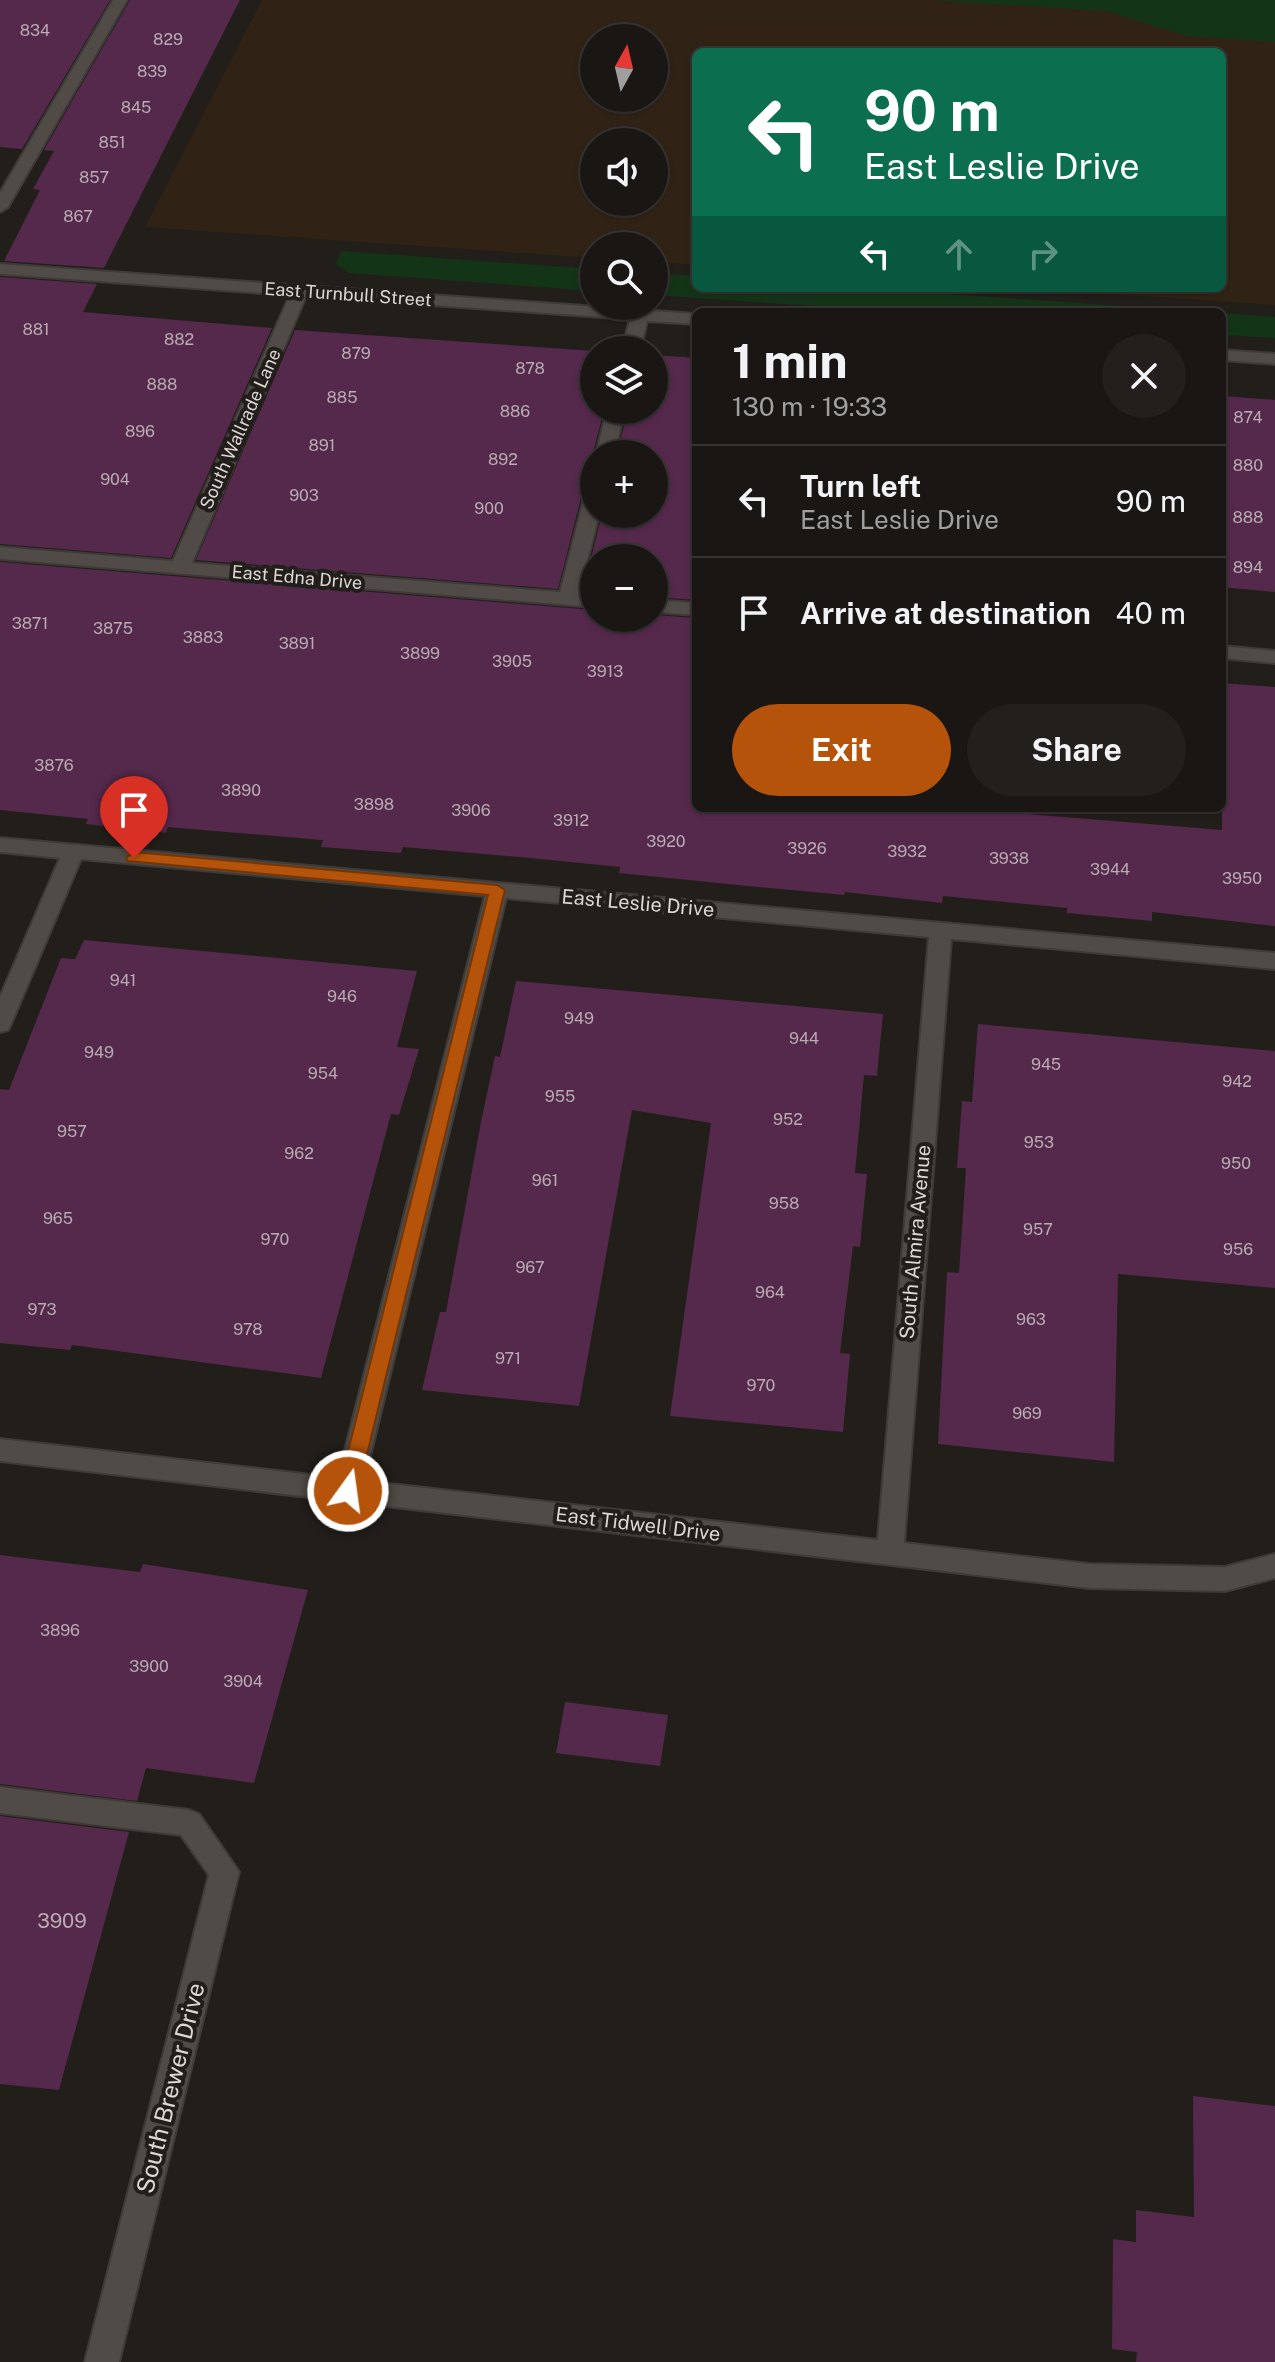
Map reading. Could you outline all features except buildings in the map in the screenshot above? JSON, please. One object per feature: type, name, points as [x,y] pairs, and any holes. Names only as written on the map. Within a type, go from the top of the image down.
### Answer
[{"type":"street","points":[[0,207],[120,0]]},
{"type":"street","name":"East Turnbull Street","points":[[0,269],[580,311]]},
{"type":"street","name":"South Wallrade Lane","points":[[180,568],[300,291]]},
{"type":"street","name":"East Turnbull Street","points":[[668,317],[692,319]]},
{"type":"street","points":[[1226,355],[1275,359]]},
{"type":"street","points":[[568,599],[586,528]]},
{"type":"street","name":"East Edna Drive","points":[[0,553],[580,600]]},
{"type":"street","points":[[668,607],[692,609]]},
{"type":"street","points":[[1226,652],[1275,657]]},
{"type":"street","name":"East Leslie Drive","points":[[0,845],[1275,961]]},
{"type":"street","points":[[0,1024],[73,852]]},
{"type":"street","points":[[348,1491],[497,890]]},
{"type":"street","name":"South Almira Avenue","points":[[890,1554],[941,930]]},
{"type":"street","name":"East Tidwell Drive","points":[[0,1450],[1089,1576],[1225,1579],[1275,1566]]},
{"type":"street","name":"South Brewer Drive","points":[[0,1800],[189,1823],[224,1872],[102,2362]]},
{"type":"shaded area","points":[[262,0],[1275,0],[1275,305],[1088,292],[1226,292],[1226,48],[692,48],[692,265],[668,263],[668,232],[580,232],[580,257],[145,227]]},
{"type":"green space","points":[[931,0],[1275,0],[1275,42],[1187,36],[1107,11]]},
{"type":"green space","points":[[342,251],[580,268],[580,290],[349,273],[335,264]]},
{"type":"green space","points":[[668,274],[692,276],[692,292],[923,292],[1151,308],[842,308],[668,296]]},
{"type":"green space","points":[[1226,313],[1275,317],[1275,338],[1226,335]]},
{"type":"route","points":[[134,858],[497,890],[348,1491]]}]
